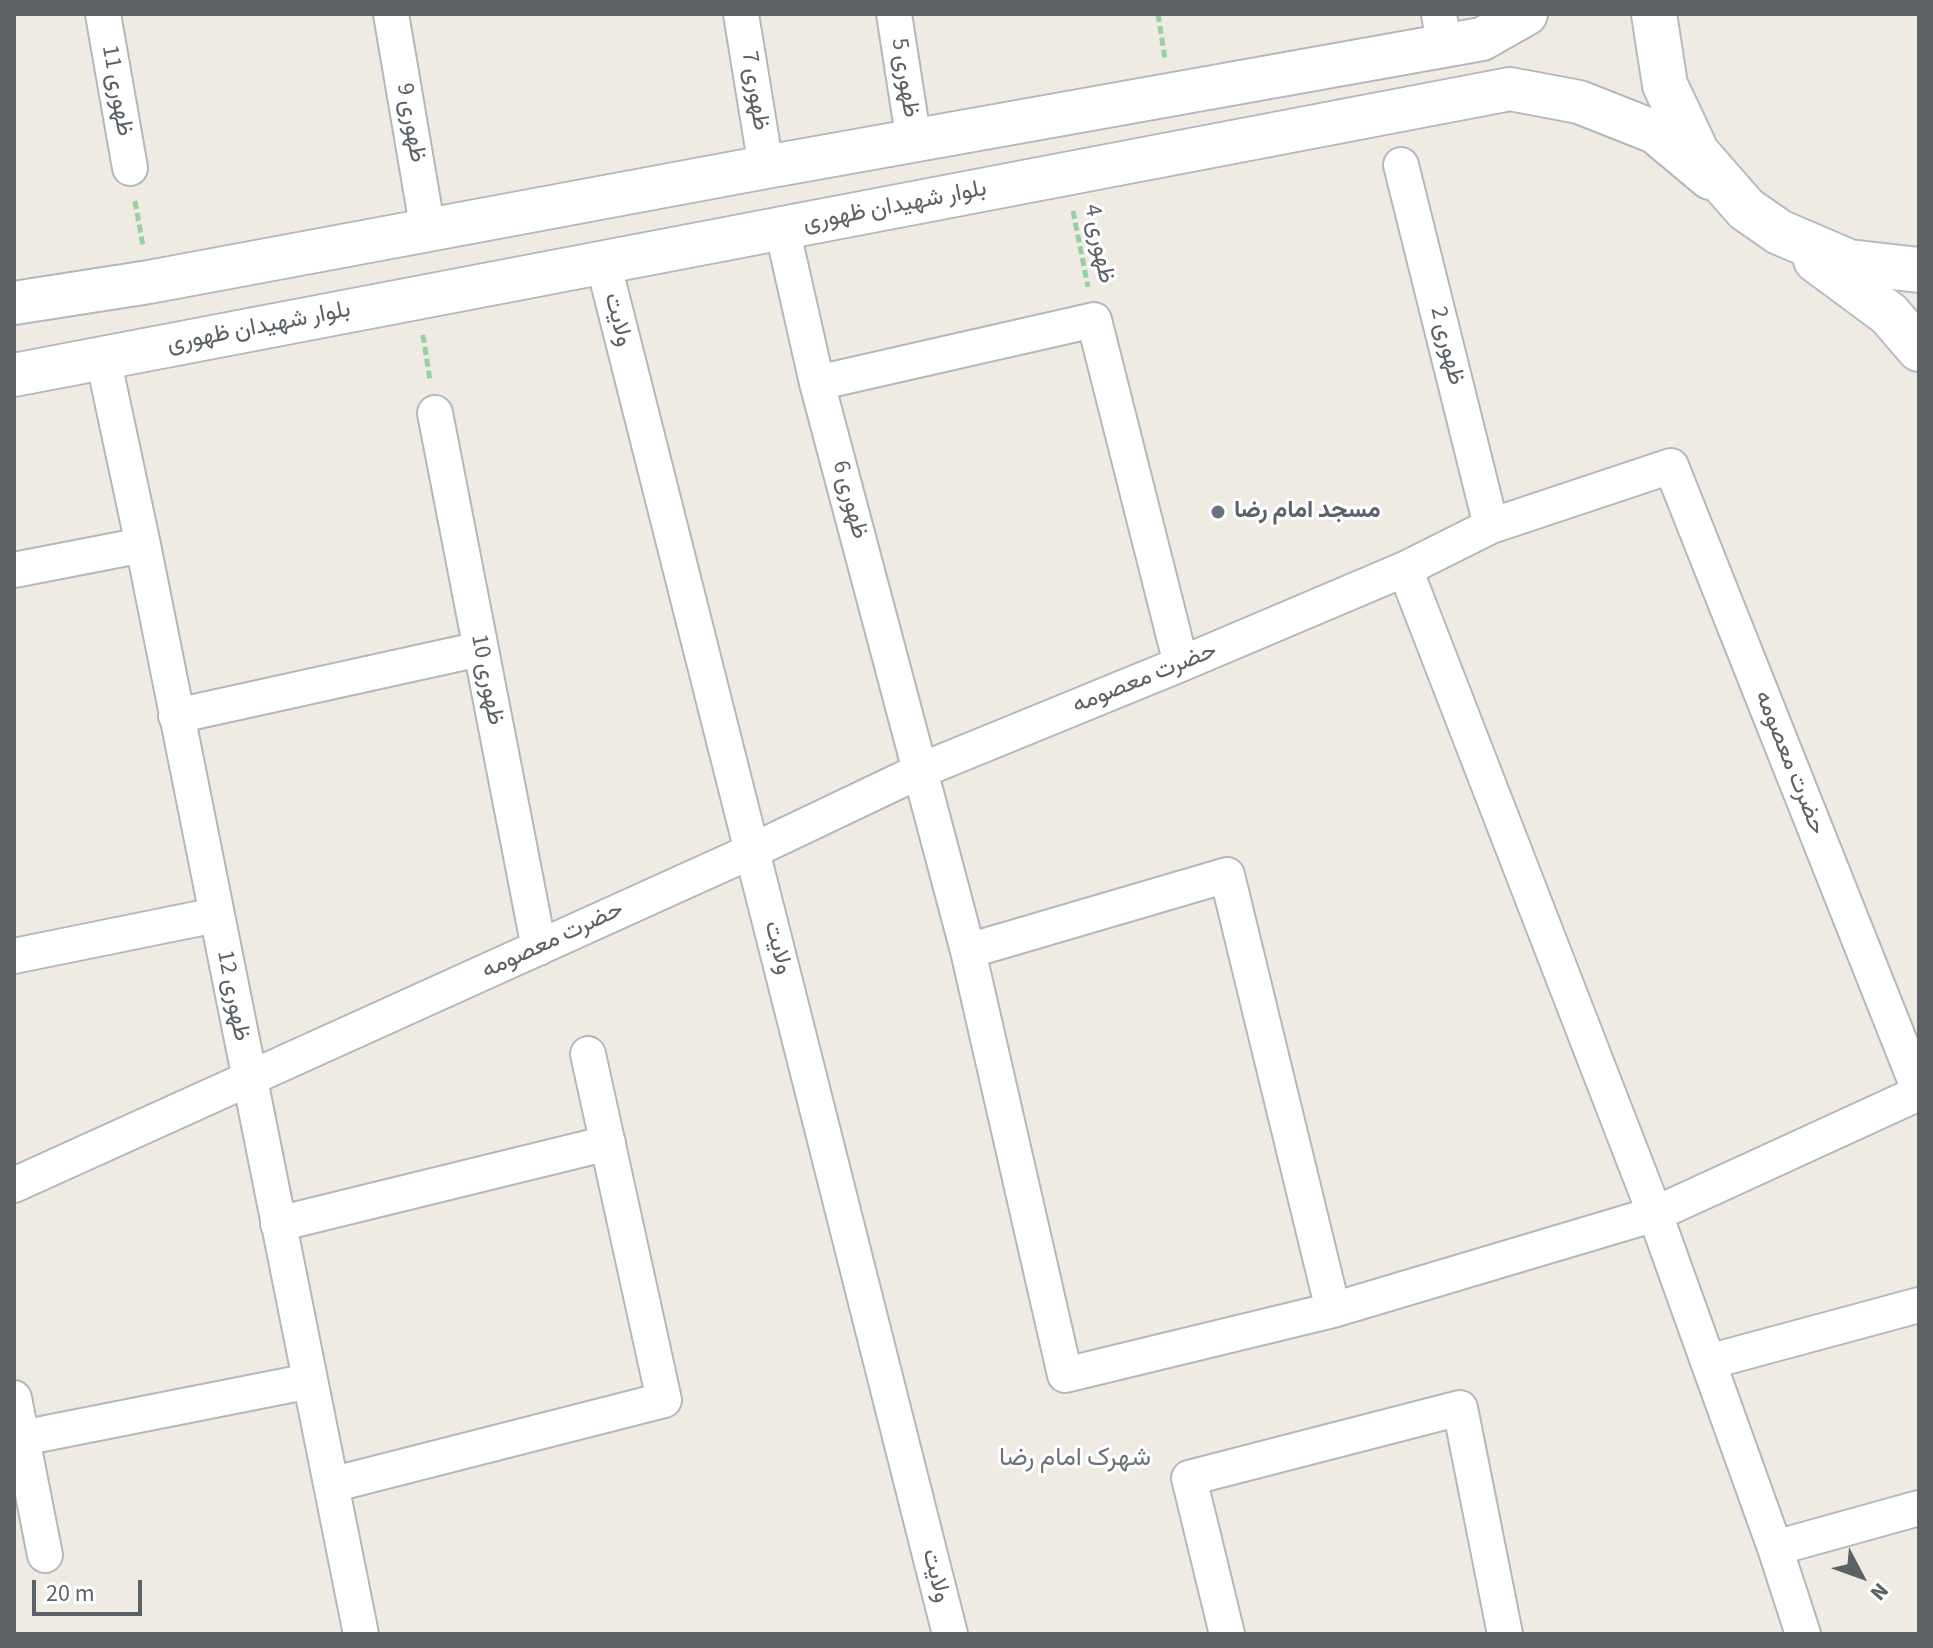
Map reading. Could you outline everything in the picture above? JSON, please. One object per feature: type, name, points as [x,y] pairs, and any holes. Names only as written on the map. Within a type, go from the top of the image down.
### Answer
[{"type":"main road","points":[[1654,14],[1665,85],[1697,153],[1762,221],[1889,314],[1919,349]]},
{"type":"main road","points":[[1762,221],[1849,262],[1919,270]]},
{"type":"street","name":"ظهوری 11","points":[[103,14],[130,168]]},
{"type":"street","name":"ظهوری 9","points":[[391,14],[428,231]]},
{"type":"street","name":"ظهوری 7","points":[[741,14],[766,167]]},
{"type":"street","name":"ظهوری 5","points":[[894,14],[914,142]]},
{"type":"street","points":[[14,303],[149,282],[914,142],[1455,33],[1526,14]]},
{"type":"street","points":[[1455,33],[1496,44],[1505,54],[1508,69],[1504,82],[1493,92]]},
{"type":"street","name":"بلوار شهیدان ظهوری","points":[[14,375],[1510,89],[1579,102],[1655,132],[1762,221]]},
{"type":"street","name":"ظهوری 2","points":[[1401,165],[1491,526]]},
{"type":"street","name":"ظهوری 6","points":[[782,228],[817,383],[968,951],[1065,1375],[1333,1310]]},
{"type":"street","name":"ولایت","points":[[603,262],[950,1634]]},
{"type":"street","points":[[817,383],[1094,320],[1181,664]]},
{"type":"street","name":"ظهوری 12","points":[[103,358],[361,1634]]},
{"type":"street","name":"ظهوری 10","points":[[435,413],[539,948]]},
{"type":"street","name":"حضرت معصومه","points":[[14,1185],[752,851],[922,770],[1405,569],[1491,526],[1671,466],[1919,1091]]},
{"type":"street","points":[[14,570],[143,545]]},
{"type":"street","points":[[1405,569],[1655,1214],[1803,1634]]},
{"type":"street","points":[[176,716],[480,649]]},
{"type":"street","points":[[968,951],[1227,875],[1333,1310],[1655,1214],[1919,1091]]},
{"type":"street","points":[[14,956],[216,915]]},
{"type":"street","points":[[331,1485],[664,1400],[588,1054]]},
{"type":"street","points":[[278,1224],[608,1143]]},
{"type":"street","points":[[1708,1362],[1919,1305]]},
{"type":"street","points":[[22,1438],[310,1381]]},
{"type":"street","points":[[14,1398],[45,1555]]},
{"type":"street","points":[[1227,1634],[1189,1478],[1460,1408],[1505,1634]]},
{"type":"street","points":[[1775,1548],[1919,1508]]},
{"type":"path","points":[[130,168],[149,282]]},
{"type":"path","name":"ظهوری 4","points":[[1066,174],[1094,320]]},
{"type":"path","points":[[417,298],[435,413]]},
{"type":"place","name":"مسجد امام رضا","points":[[1218,512]]},
{"type":"district","name":"شهرک امام رضا","points":[[1075,1459]]}]
